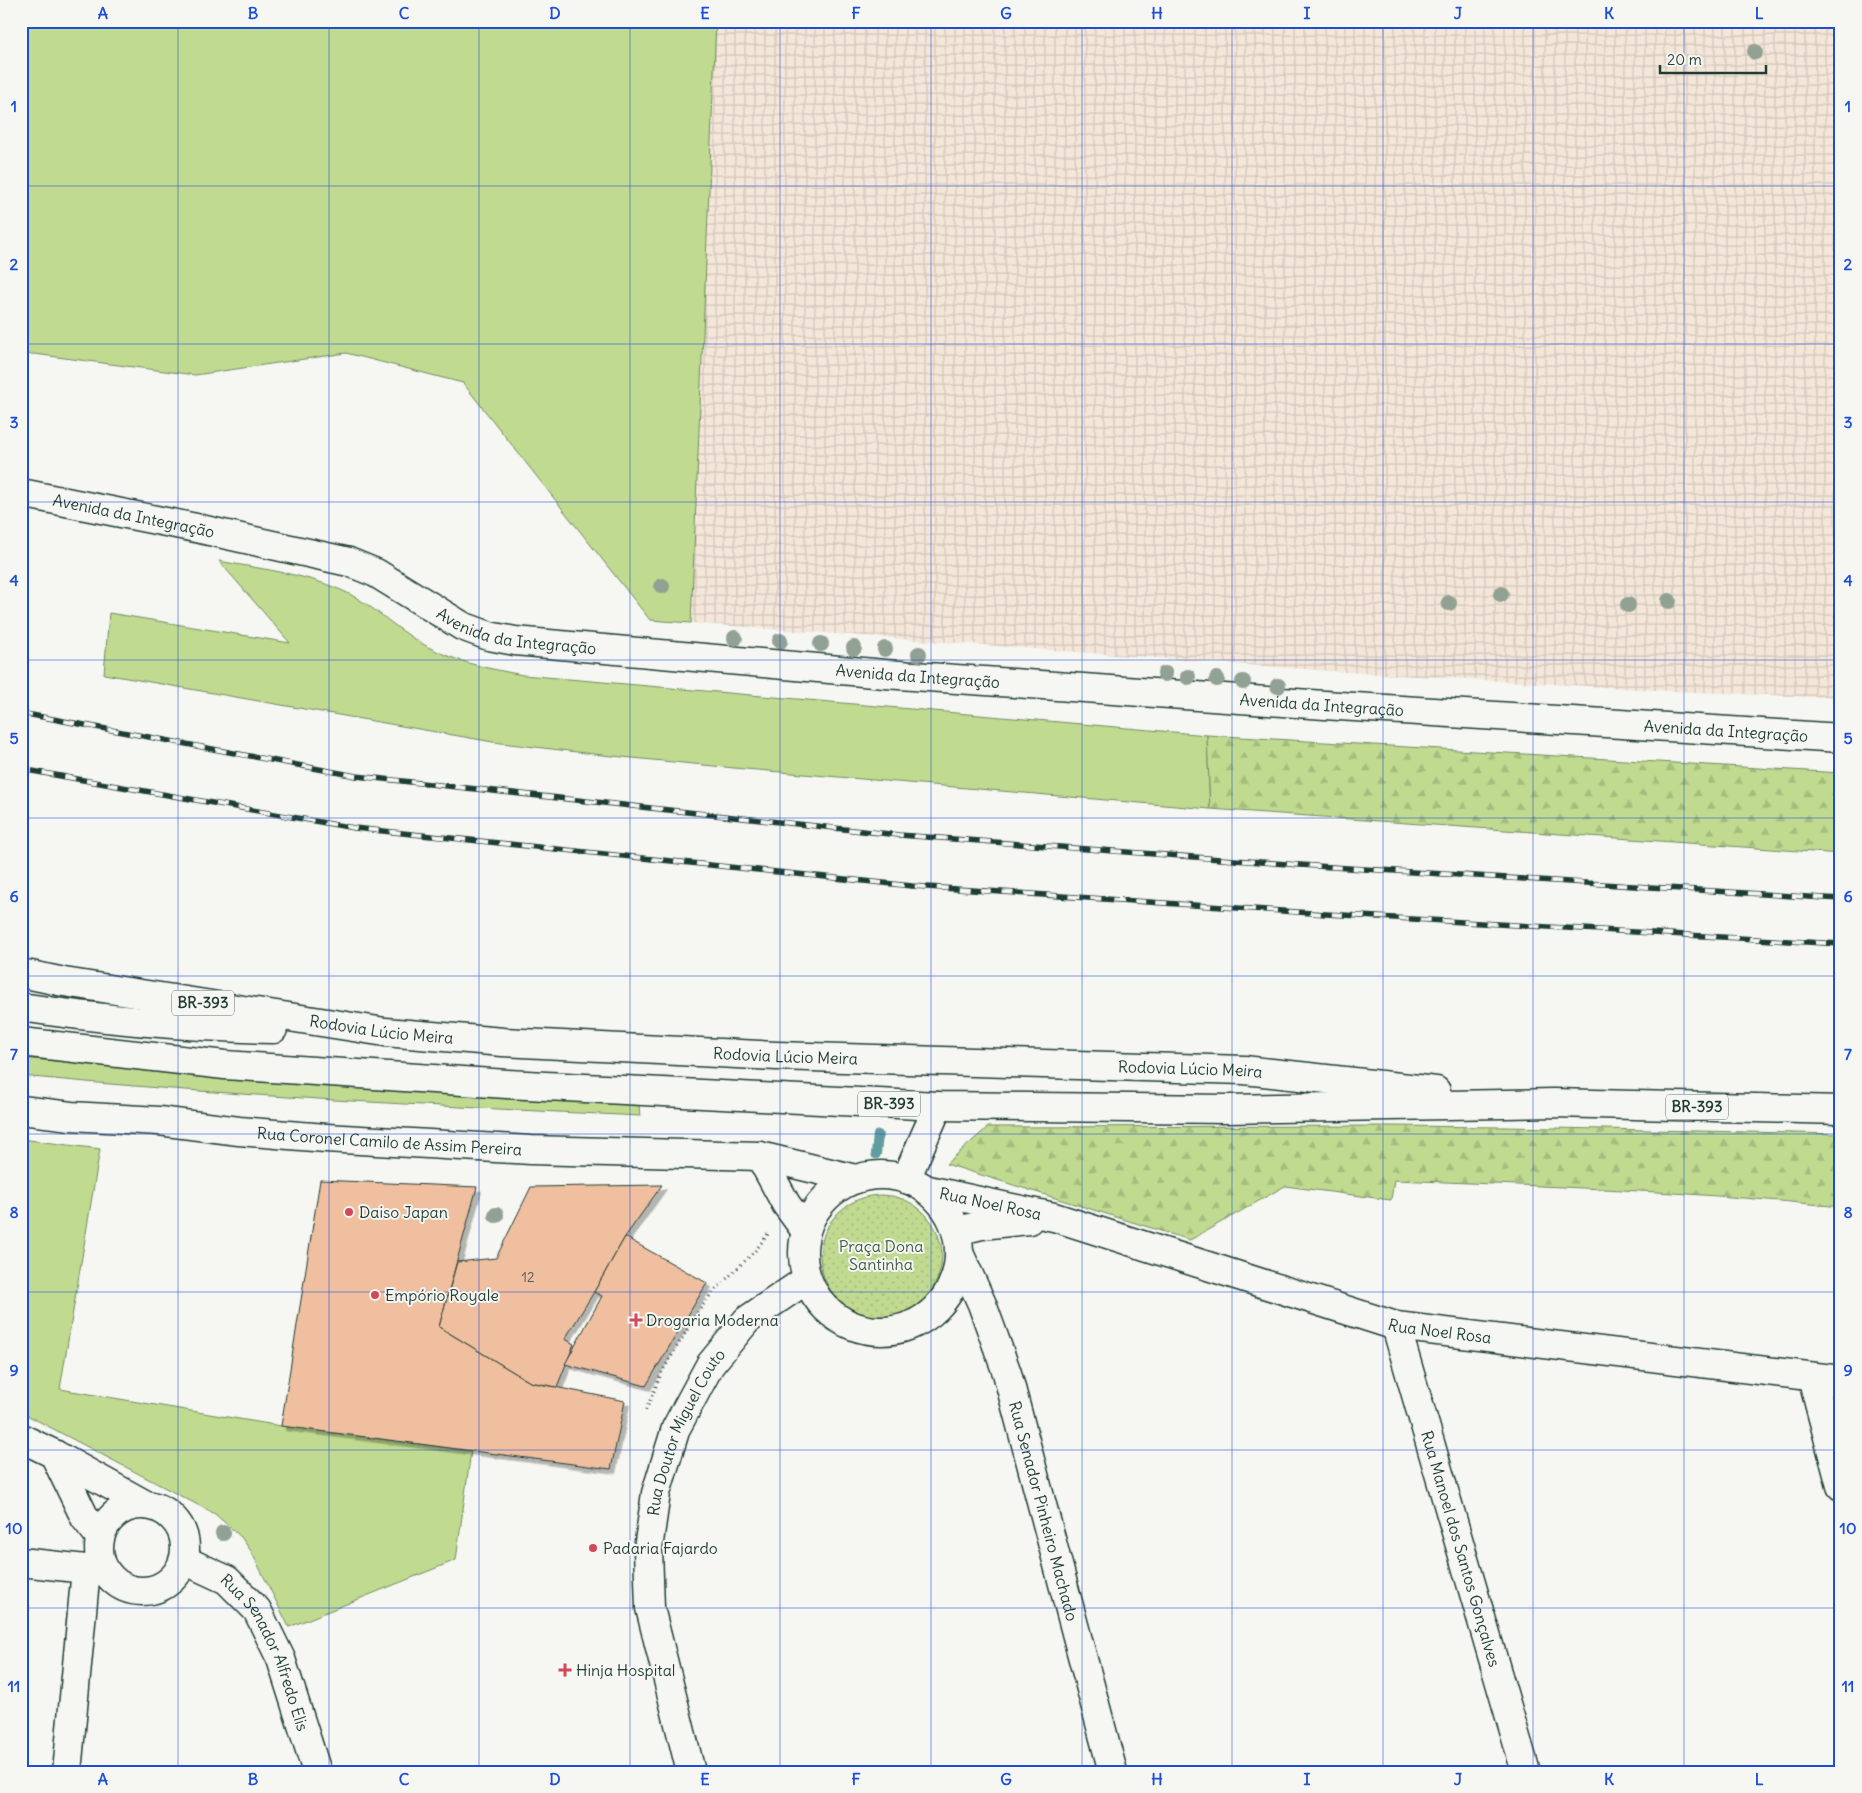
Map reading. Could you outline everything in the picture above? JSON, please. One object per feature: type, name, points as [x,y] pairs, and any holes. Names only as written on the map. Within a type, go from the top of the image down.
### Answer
[{"type":"street","name":"Avenida da Integração","points":[[21,493],[196,528],[349,562],[376,573],[462,626],[489,636],[515,640],[895,674],[1339,706],[1841,738]]},
{"type":"street","name":"Rodovia Lúcio Meira","points":[[21,973],[73,983],[385,1032],[503,1042],[777,1056],[1244,1070],[1554,1103]]},
{"type":"street","points":[[21,1007],[111,1019],[205,1027],[385,1032]]},
{"type":"street","name":"Rodovia Lúcio Meira","points":[[21,1042],[224,1065],[507,1084],[938,1106],[1228,1109],[1554,1103],[1841,1110]]},
{"type":"street","points":[[917,1184],[938,1106]]},
{"type":"street","name":"Rua Coronel Camilo de Assim Pereira","points":[[21,1110],[71,1116],[159,1121],[239,1131],[326,1138],[531,1150],[760,1156],[856,1179]]},
{"type":"street","points":[[760,1156],[786,1204],[805,1230]]},
{"type":"street","points":[[881,1174],[917,1184],[945,1208],[958,1243],[955,1282],[940,1306],[919,1323],[893,1331],[866,1331],[840,1321],[820,1304],[806,1280],[802,1255],[805,1230],[816,1208],[834,1190],[856,1179],[881,1174]]},
{"type":"street","name":"Rua Noel Rosa","points":[[917,1184],[1054,1217],[1396,1326],[1841,1380]]},
{"type":"street","name":"Rua Noel Rosa","points":[[958,1243],[982,1225],[1054,1217]]},
{"type":"street","name":"Rua Senador Pinheiro Machado","points":[[958,1243],[1006,1373],[1114,1772]]},
{"type":"street","name":"Rua Doutor Miguel Couto","points":[[691,1772],[650,1608],[648,1548],[656,1493],[676,1428],[710,1365],[747,1320],[806,1280]]},
{"type":"street","name":"Rua Manoel dos Santos Gonçalves","points":[[1396,1326],[1526,1772]]},
{"type":"street","points":[[1812,1377],[1841,1486]]},
{"type":"street","points":[[21,1438],[173,1518],[181,1531],[185,1545],[184,1560],[177,1574],[166,1584],[153,1591],[137,1592],[123,1587],[94,1568],[21,1562]]},
{"type":"street","points":[[54,1454],[85,1518],[100,1537]]},
{"type":"street","points":[[68,1772],[94,1568],[100,1537],[107,1523],[117,1512],[131,1506],[146,1505]]},
{"type":"street","name":"Rua Senador Alfredo Elis","points":[[184,1560],[227,1580],[257,1610],[281,1660],[318,1772]]},
{"type":"path","points":[[644,1416],[662,1372],[696,1315],[711,1294],[755,1251],[769,1233],[770,1227]]},
{"type":"shaded area","points":[[716,21],[1841,21],[1841,698],[1672,691],[1329,671],[691,623]]},
{"type":"green space","points":[[21,21],[716,21],[691,623],[650,620],[463,383],[346,353],[195,375],[34,354],[21,355]]},
{"type":"green space","points":[[219,561],[281,572],[326,584],[350,594],[407,634],[435,650],[477,665],[523,675],[1207,735],[1210,809],[734,768],[493,742],[104,674],[109,613],[290,643]]},
{"type":"green space","points":[[1207,735],[1841,773],[1841,854],[1210,809]]},
{"type":"green space","points":[[21,1058],[310,1083],[639,1105],[640,1116],[253,1095],[21,1076]]},
{"type":"green space","points":[[1388,1126],[1841,1134],[1841,1207],[1674,1193],[1394,1180],[1391,1200],[1285,1186],[1190,1240],[946,1164],[988,1127]]},
{"type":"green space","points":[[21,1139],[100,1149],[60,1389],[281,1426],[471,1451],[456,1560],[289,1627],[251,1551],[241,1537],[215,1514],[21,1412]]},
{"type":"green space","name":"Praça Dona Santinha","points":[[881,1195],[893,1196],[904,1200],[915,1205],[924,1213],[932,1222],[937,1233],[941,1244],[941,1268],[937,1279],[932,1290],[924,1299],[915,1307],[904,1312],[893,1316],[881,1317],[869,1316],[858,1312],[847,1307],[838,1299],[830,1290],[825,1279],[821,1268],[820,1256],[821,1244],[825,1233],[830,1222],[838,1213],[847,1205],[858,1200],[869,1196]]},
{"type":"building","name":"Empório Royale","points":[[320,1180],[477,1187],[439,1327],[530,1382],[625,1401],[611,1469],[281,1426]]},
{"type":"building","points":[[662,1185],[625,1237],[565,1339],[574,1344],[557,1387],[530,1382],[439,1327],[457,1262],[496,1258],[531,1187]]},
{"type":"building","name":"Drogaria Moderna","points":[[625,1237],[707,1283],[646,1386],[565,1364],[602,1296],[594,1292]]},
{"type":"waterway","points":[[876,1154],[878,1135]]},
{"type":"railway","points":[[21,713],[356,776],[899,835],[1300,865],[1841,899]]},
{"type":"railway","points":[[21,769],[354,828],[912,886],[1326,914],[1841,944]]},
{"type":"place","name":"Daiso Japan","points":[[349,1212]]},
{"type":"place","name":"Empório Royale","points":[[375,1295]]},
{"type":"place","name":"Drogaria Moderna","points":[[636,1320]]},
{"type":"place","name":"Padaria Fajardo","points":[[593,1548]]},
{"type":"place","name":"Hinja Hospital","points":[[565,1670]]}]
